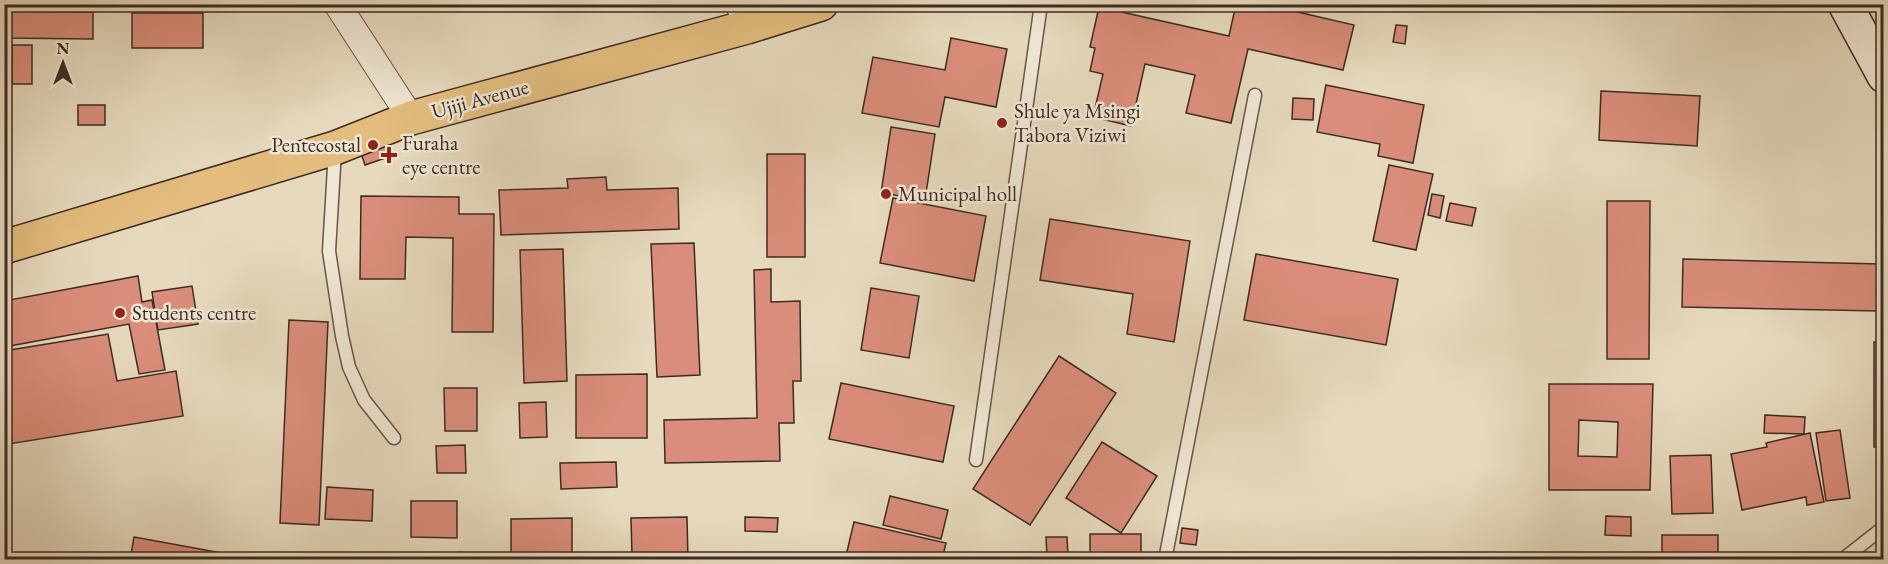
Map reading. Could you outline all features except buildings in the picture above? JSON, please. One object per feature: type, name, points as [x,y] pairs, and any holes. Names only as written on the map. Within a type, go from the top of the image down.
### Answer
[{"type":"highway","name":"Ujiji Avenue","points":[[4,248],[335,148],[411,118],[743,16],[821,4]]},
{"type":"main road","points":[[1845,4],[1884,76]]},
{"type":"street","points":[[337,4],[411,118]]},
{"type":"lane","points":[[976,460],[1041,4]]},
{"type":"lane","points":[[1165,560],[1255,95]]},
{"type":"lane","points":[[335,148],[329,251],[342,336],[349,367],[364,400],[394,438]]},
{"type":"lane","points":[[1842,560],[1884,527]]},
{"type":"place","name":"Shule ya Msingi Tabora Viziwi","points":[[1002,123]]},
{"type":"place","name":"Pentecostal","points":[[373,145]]},
{"type":"place","name":"Furaha eye centre","points":[[389,155]]},
{"type":"place","name":"Municipal holl","points":[[886,194]]},
{"type":"place","name":"Students centre","points":[[120,313]]}]
